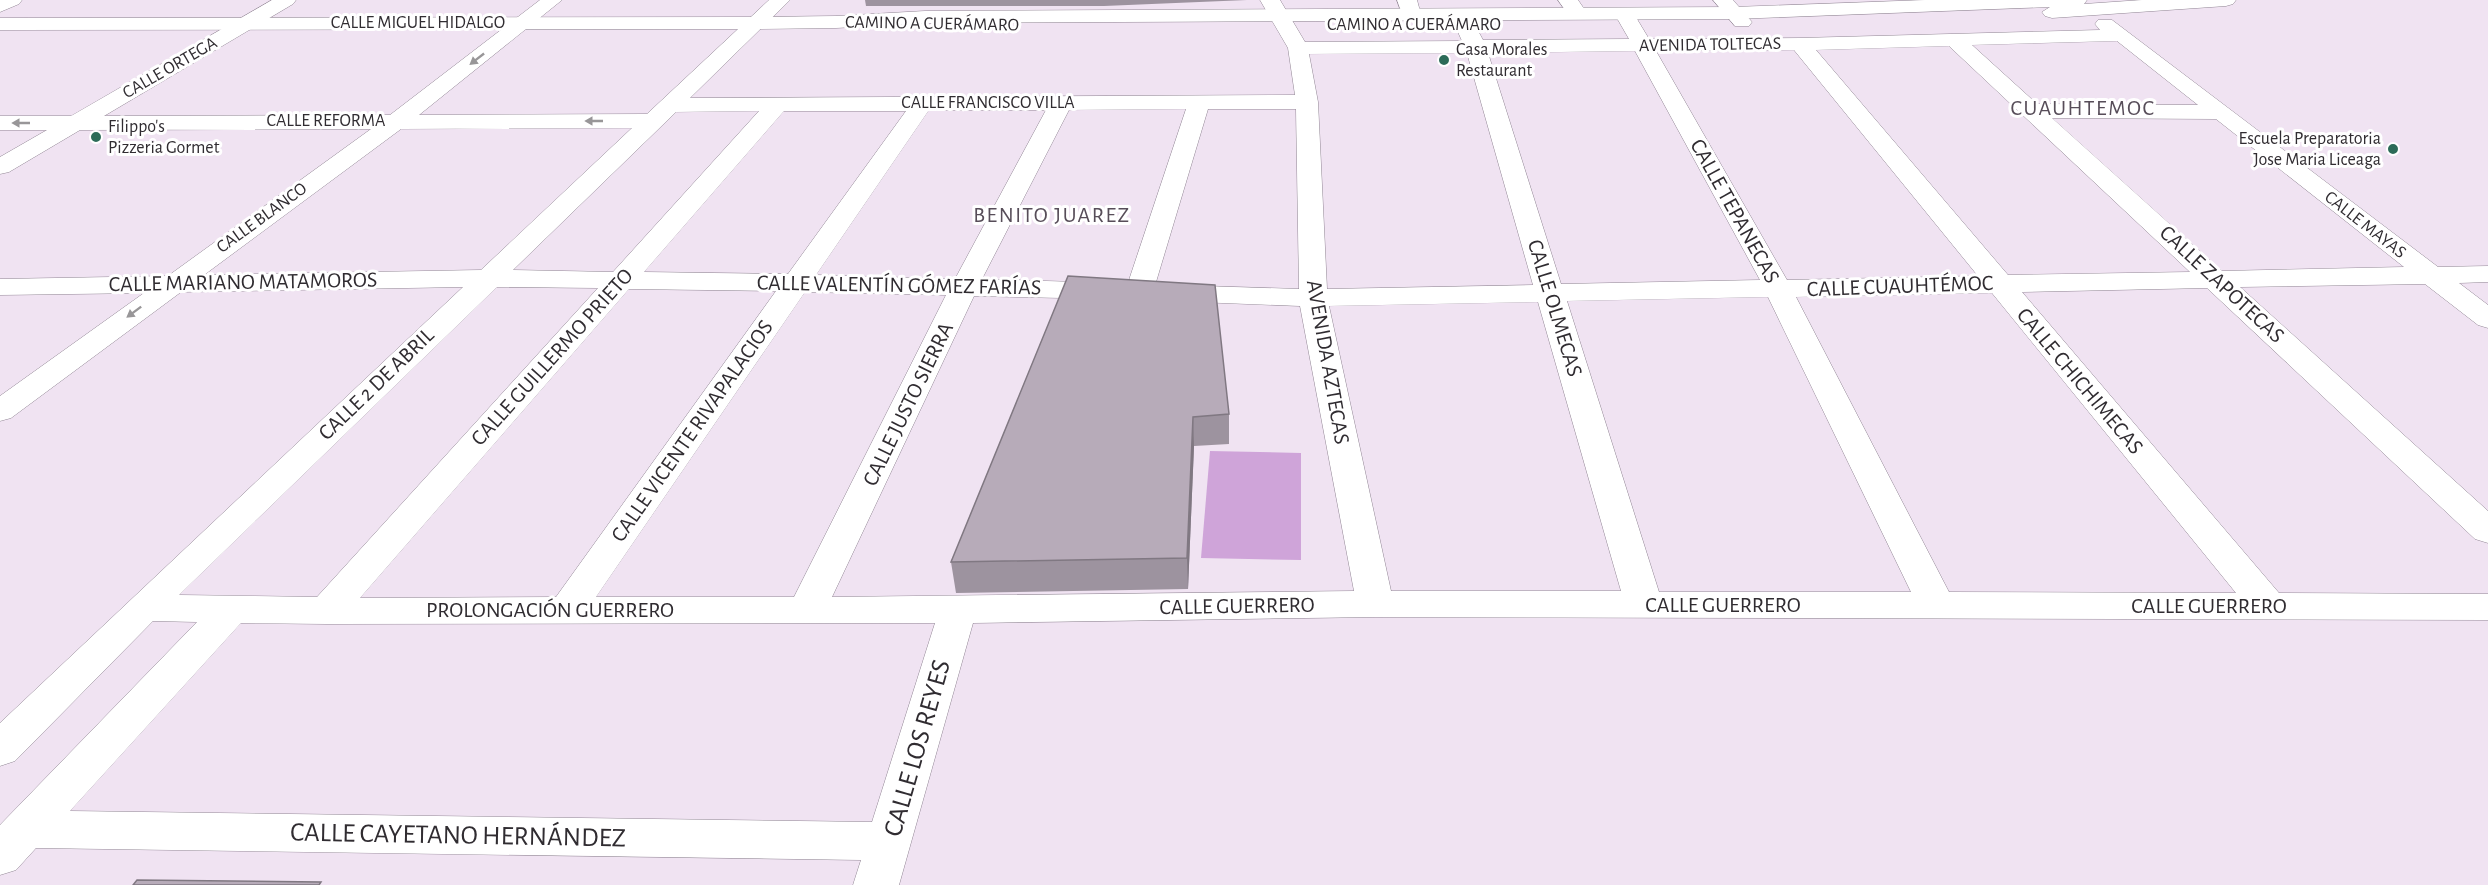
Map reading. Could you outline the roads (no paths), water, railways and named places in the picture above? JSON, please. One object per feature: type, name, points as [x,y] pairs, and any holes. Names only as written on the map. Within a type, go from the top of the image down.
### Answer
[{"type":"street","points":[[0,6],[12,0]]},
{"type":"street","name":"CALLE ORTEGA","points":[[0,167],[286,0]]},
{"type":"street","name":"CALLE BLANCO","points":[[0,411],[397,121],[552,0]]},
{"type":"street","points":[[767,12],[802,0]]},
{"type":"street","name":"CAMINO A CUERÁMARO","points":[[1733,12],[2226,0]]},
{"type":"street","name":"CAMINO A CUERÁMARO","points":[[836,22],[921,27],[1283,22],[1409,7],[1467,29],[1572,6],[1632,28],[1733,12],[1885,4],[2057,4]]},
{"type":"street","name":"CALLE MAYAS","points":[[2057,4],[2122,34],[2488,320]]},
{"type":"street","name":"CALLE MIGUEL HIDALGO","points":[[0,24],[523,23],[767,12],[836,22]]},
{"type":"street","name":"CALLE 2 DE ABRIL","points":[[9,731],[143,608],[767,12]]},
{"type":"street","name":"AVENIDA TOLTECAS","points":[[1283,22],[1467,29],[1632,28],[1800,44],[2122,34]]},
{"type":"street","name":"AVENIDA AZTECAS","points":[[1283,22],[1307,102],[1313,298],[1375,604]]},
{"type":"street","name":"CALLE TEPANECAS","points":[[1632,28],[1779,290],[1937,606]]},
{"type":"street","name":"CALLE OLMECAS","points":[[1467,29],[1551,294],[1644,605]]},
{"type":"street","name":"CALLE ZAPOTECAS","points":[[1954,40],[2488,531]]},
{"type":"street","name":"CALLE CHICHIMECAS","points":[[1800,44],[2268,606]]},
{"type":"street","name":"CALLE FRANCISCO VILLA","points":[[662,113],[778,104],[1307,102]]},
{"type":"street","name":"CALLE JUSTO SIERRA","points":[[807,609],[965,286],[1061,103]]},
{"type":"street","points":[[1139,292],[1198,103]]},
{"type":"street","name":"CALLE GUILLERMO PRIETO","points":[[327,611],[778,104]]},
{"type":"street","name":"CALLE VICENTE RIVAPALACIOS","points":[[567,610],[922,104]]},
{"type":"street","points":[[2032,111],[2220,112]]},
{"type":"street","name":"CALLE REFORMA","points":[[0,123],[397,121],[662,113]]},
{"type":"street","name":"CALLE CUAUHTÉMOC","points":[[1313,298],[2488,274]]},
{"type":"street","name":"CALLE VALENTÍN GÓMEZ FARÍAS","points":[[486,278],[965,286],[1313,298]]},
{"type":"street","name":"CALLE MARIANO MATAMOROS","points":[[0,286],[486,278]]},
{"type":"street","name":"CALLE GUERRERO","points":[[958,610],[1375,604],[2488,607]]},
{"type":"street","name":"PROLONGACIÓN GUERRERO","points":[[143,608],[327,611],[958,610]]},
{"type":"street","points":[[13,842],[231,610]]},
{"type":"street","name":"CALLE LOS REYES","points":[[876,885],[958,610]]},
{"type":"street","name":"CALLE CAYETANO HERNÁNDEZ","points":[[13,842],[890,841]]},
{"type":"place","name":"Casa Morales Restaurant","points":[[1444,60]]},
{"type":"place","name":"Filippo's Pizzeria Gormet","points":[[96,137]]},
{"type":"place","name":"Escuela Preparatoria Jose Maria Liceaga","points":[[2393,149]]},
{"type":"district","name":"CUAUHTEMOC","points":[[2083,108]]},
{"type":"district","name":"BENITO JUAREZ","points":[[1052,215]]}]
